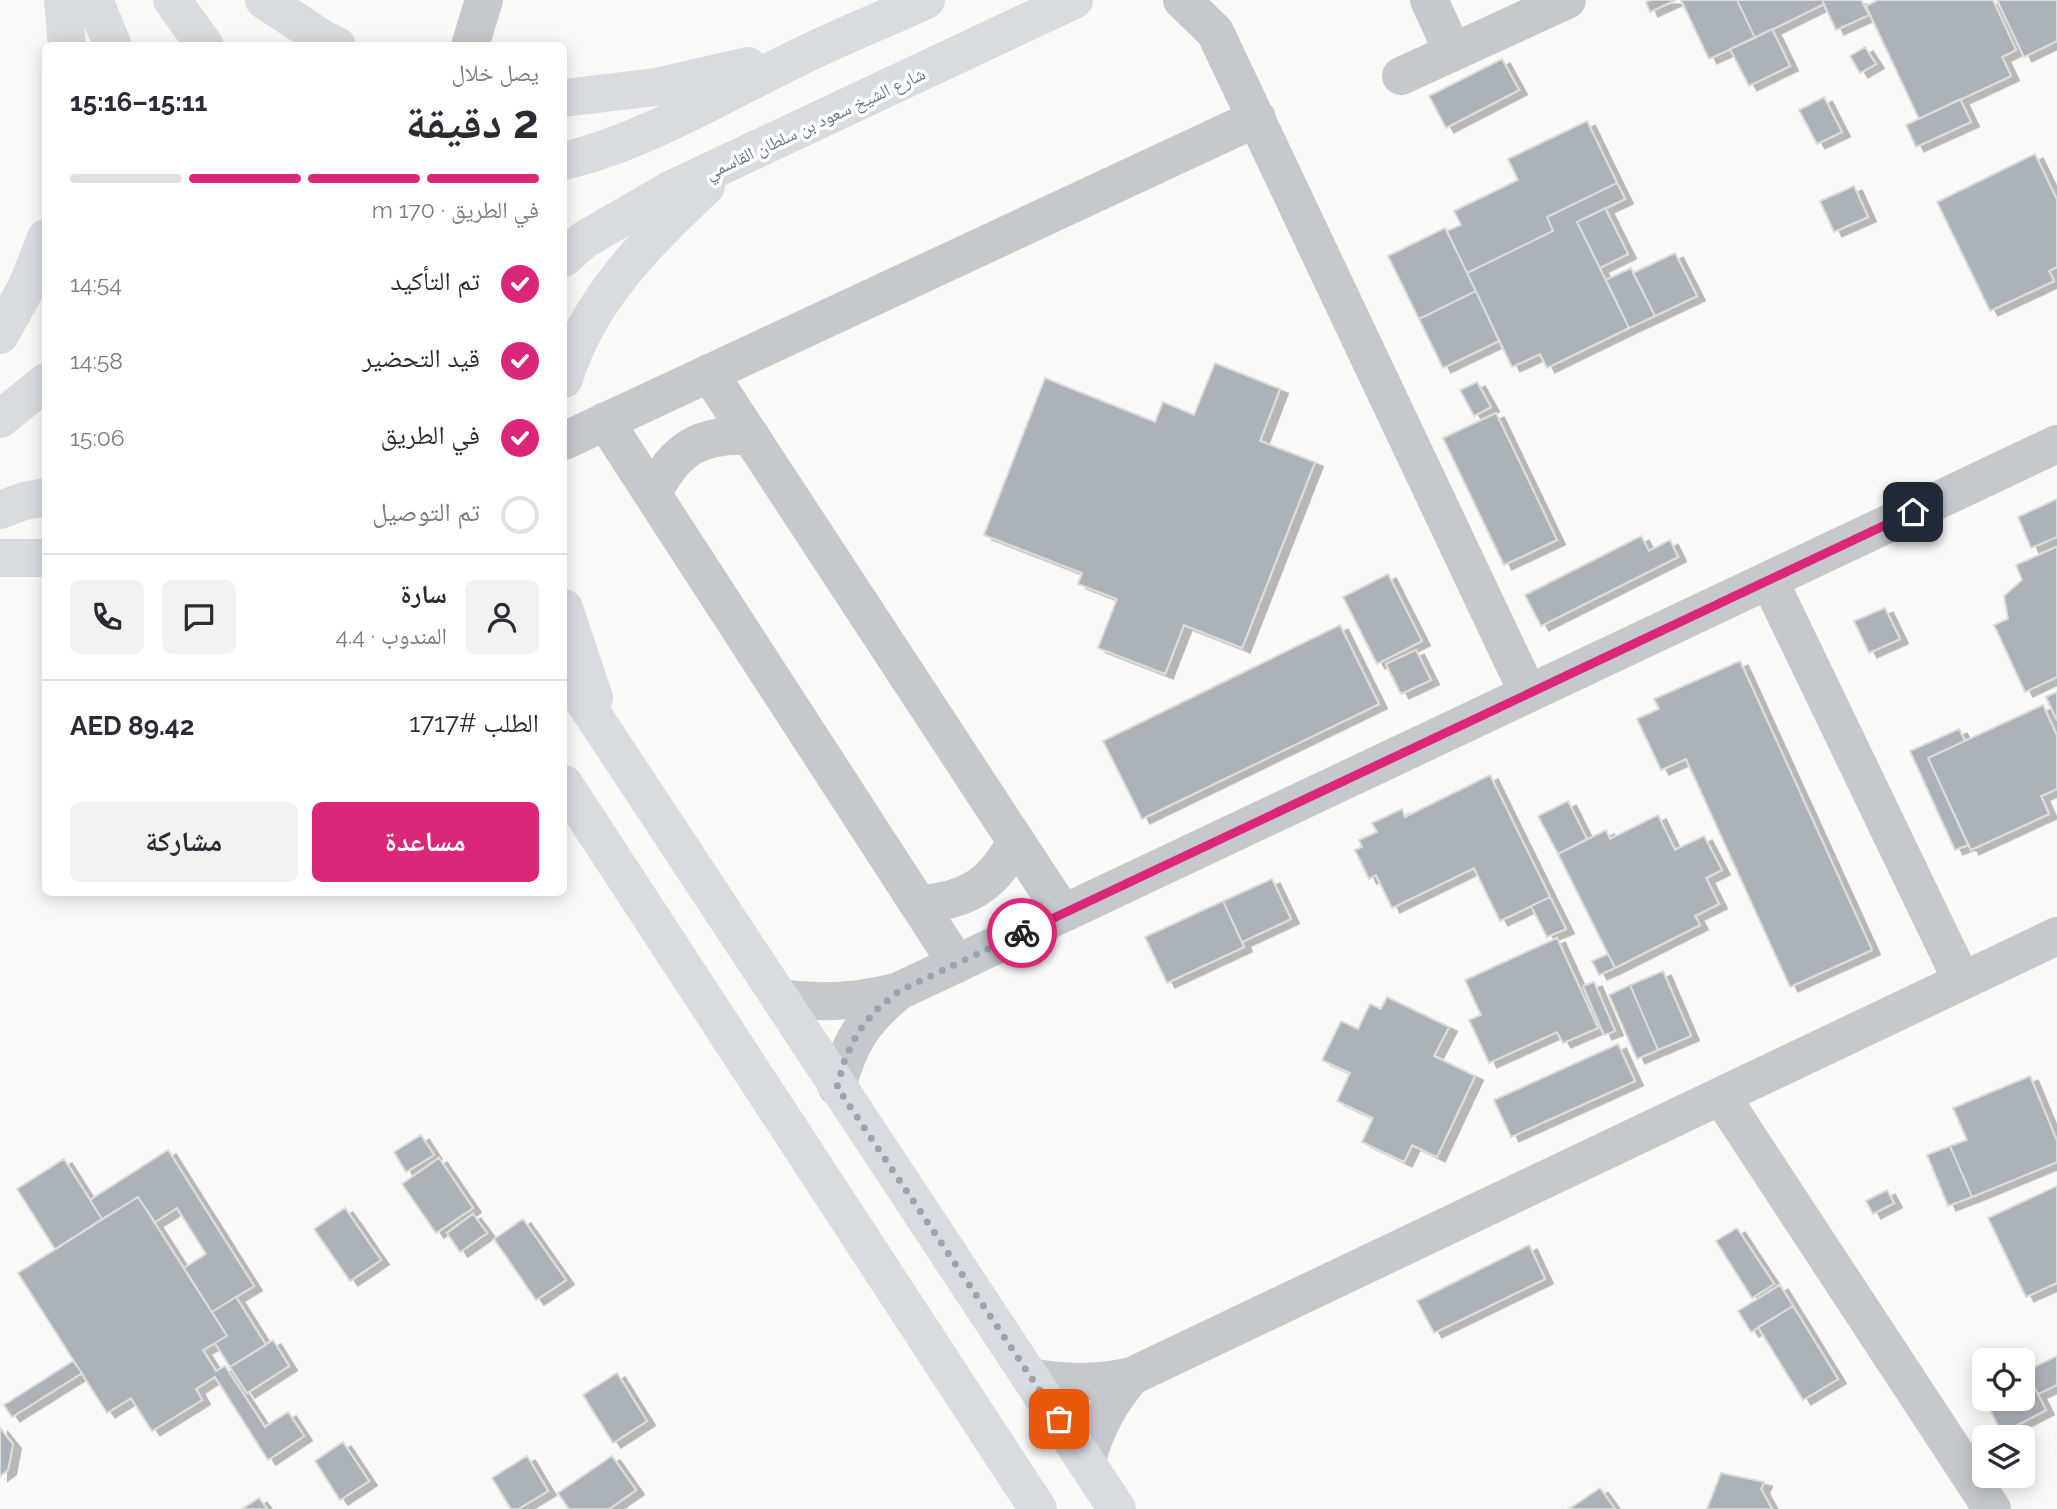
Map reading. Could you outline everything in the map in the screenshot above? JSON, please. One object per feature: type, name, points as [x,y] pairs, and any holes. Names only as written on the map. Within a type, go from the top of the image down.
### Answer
[{"type":"main road","points":[[63,0],[67,42]]},
{"type":"main road","points":[[94,0],[111,42]]},
{"type":"main road","points":[[172,0],[202,42]]},
{"type":"main road","points":[[264,0],[331,42]]},
{"type":"main road","points":[[567,160],[597,153],[650,131],[805,54],[926,0]]},
{"type":"main road","name":"شارع الشيخ سعود بن سلطان القاسمي","points":[[567,255],[584,240],[670,190],[1074,0]]},
{"type":"main road","points":[[567,98],[656,87],[805,54]]},
{"type":"main road","points":[[567,371],[583,331],[604,298],[648,242],[732,163]]},
{"type":"main road","points":[[0,335],[27,286],[42,248]]},
{"type":"main road","points":[[0,419],[42,385]]},
{"type":"main road","points":[[0,510],[42,498]]},
{"type":"main road","points":[[0,558],[42,558]]},
{"type":"main road","points":[[567,617],[604,730]]},
{"type":"main road","points":[[567,675],[1117,1509]]},
{"type":"main road","points":[[567,789],[1038,1509]]},
{"type":"street","points":[[471,42],[484,0]]},
{"type":"street","points":[[1182,0],[1214,16],[1257,118],[1528,694]]},
{"type":"street","points":[[1429,0],[1452,52]]},
{"type":"street","points":[[1401,76],[1567,0]]},
{"type":"street","points":[[567,439],[1257,118]]},
{"type":"street","points":[[709,373],[1063,913]]},
{"type":"street","points":[[605,421],[957,964]]},
{"type":"street","points":[[653,494],[663,472],[680,454],[701,441],[725,435],[751,436]]},
{"type":"street","points":[[780,998],[840,1002],[870,999],[899,991],[2057,444]]},
{"type":"street","points":[[1769,580],[1962,981]]},
{"type":"street","points":[[919,904],[960,898],[978,888],[1007,860],[1016,841]]},
{"type":"street","points":[[1030,1377],[1082,1384],[1132,1376],[2057,936]]},
{"type":"street","points":[[837,1087],[845,1059],[858,1032],[876,1010],[899,991]]},
{"type":"street","points":[[1721,1096],[1992,1509]]},
{"type":"street","points":[[1087,1461],[1093,1437],[1103,1415],[1132,1376]]},
{"type":"building","points":[[1676,0],[1650,12],[1646,2]]},
{"type":"building","points":[[1681,0],[1737,0],[1755,38],[1709,59]]},
{"type":"building","points":[[1737,0],[1822,0],[1824,4],[1755,38]]},
{"type":"building","points":[[1822,0],[1861,0],[1869,15],[1836,30]]},
{"type":"building","points":[[1878,0],[1993,0],[2016,50],[2002,57],[2011,76],[1919,119],[1866,6]]},
{"type":"building","points":[[1997,0],[2057,0],[2057,41],[2024,57]]},
{"type":"building","points":[[1772,29],[1790,66],[1749,86],[1730,49]]},
{"type":"building","points":[[1865,47],[1876,64],[1860,73],[1850,56]]},
{"type":"building","points":[[1502,59],[1519,90],[1446,128],[1429,96]]},
{"type":"building","points":[[1824,97],[1842,132],[1817,144],[1799,110]]},
{"type":"building","points":[[1960,99],[1971,122],[1916,147],[1906,125]]},
{"type":"building","points":[[1587,121],[1617,183],[1547,217],[1553,231],[1467,273],[1447,231],[1461,225],[1454,211],[1518,180],[1508,159]]},
{"type":"building","points":[[2035,154],[2057,200],[2057,267],[2049,271],[2054,281],[1990,311],[1937,202]]},
{"type":"building","points":[[1617,183],[1625,199],[1577,222],[1629,328],[1547,368],[1540,354],[1512,367],[1467,273],[1553,231],[1547,217]]},
{"type":"building","points":[[1854,186],[1868,217],[1834,232],[1820,201]]},
{"type":"building","points":[[1605,208],[1628,254],[1600,268],[1577,222]]},
{"type":"building","points":[[1445,228],[1476,291],[1419,319],[1388,256]]},
{"type":"building","points":[[1675,253],[1697,296],[1655,316],[1633,273]]},
{"type":"building","points":[[1631,268],[1655,316],[1629,328],[1606,280]]},
{"type":"building","points":[[1476,291],[1499,341],[1443,368],[1419,319]]},
{"type":"building","points":[[1215,363],[1280,389],[1260,441],[1315,462],[1242,648],[1184,625],[1165,674],[1098,648],[1117,599],[1078,584],[1082,573],[984,535],[1045,378],[1155,422],[1163,402],[1194,415]]},
{"type":"building","points":[[1477,382],[1491,407],[1474,416],[1460,390]]},
{"type":"building","points":[[1496,413],[1557,540],[1504,565],[1443,438]]},
{"type":"building","points":[[2057,499],[2057,537],[2031,548],[2018,517]]},
{"type":"building","points":[[1641,536],[1649,551],[1670,540],[1678,557],[1541,626],[1525,595]]},
{"type":"building","points":[[2057,547],[2057,677],[2025,692],[1994,625],[2008,619],[2004,596],[2022,580],[2016,565]]},
{"type":"building","points":[[1388,574],[1422,641],[1377,664],[1343,597]]},
{"type":"building","points":[[1885,608],[1900,639],[1869,653],[1854,621]]},
{"type":"building","points":[[1340,625],[1379,704],[1142,819],[1103,741]]},
{"type":"building","points":[[1416,650],[1431,680],[1401,694],[1386,664]]},
{"type":"building","points":[[1740,661],[1872,950],[1790,987],[1686,759],[1661,770],[1637,719],[1659,709],[1654,699]]},
{"type":"building","points":[[2057,692],[2057,720],[2046,697]]},
{"type":"building","points":[[2043,705],[2057,736],[2057,789],[2041,796],[2049,814],[1971,850],[1928,758]]},
{"type":"building","points":[[1959,729],[1965,741],[1928,758],[1968,845],[1955,850],[1910,751]]},
{"type":"building","points":[[1490,775],[1550,897],[1500,921],[1474,868],[1392,908],[1376,875],[1369,879],[1355,850],[1362,847],[1359,840],[1377,832],[1372,823],[1402,809],[1405,817]]},
{"type":"building","points":[[1568,801],[1587,839],[1558,854],[1538,816]]},
{"type":"building","points":[[1658,815],[1675,850],[1704,836],[1722,870],[1706,878],[1719,904],[1695,916],[1700,925],[1615,968],[1558,854],[1606,830],[1610,839]]},
{"type":"building","points":[[1272,879],[1291,919],[1242,942],[1223,901]]},
{"type":"building","points":[[1550,897],[1566,929],[1547,937],[1531,906]]},
{"type":"building","points":[[1223,901],[1244,947],[1167,983],[1145,937]]},
{"type":"building","points":[[1557,938],[1598,1028],[1563,1043],[1557,1032],[1489,1063],[1469,1020],[1481,1015],[1465,980]]},
{"type":"building","points":[[1608,954],[1615,968],[1599,975],[1592,961]]},
{"type":"building","points":[[1663,971],[1691,1036],[1658,1050],[1630,985]]},
{"type":"building","points":[[1594,982],[1615,1031],[1604,1035],[1583,986]]},
{"type":"building","points":[[1630,985],[1658,1050],[1637,1059],[1609,995]]},
{"type":"building","points":[[1387,997],[1449,1027],[1434,1056],[1475,1076],[1437,1157],[1412,1145],[1404,1162],[1362,1142],[1373,1118],[1337,1101],[1350,1073],[1322,1060],[1341,1021],[1358,1029],[1370,1004],[1381,1009]]},
{"type":"building","points":[[1618,1044],[1635,1081],[1511,1137],[1494,1100]]},
{"type":"building","points":[[2030,1076],[2057,1141],[2057,1162],[1972,1197],[1950,1146],[1967,1140],[1953,1108]]},
{"type":"building","points":[[421,1135],[434,1155],[406,1172],[394,1152]]},
{"type":"building","points":[[1950,1146],[1972,1197],[1948,1206],[1927,1155]]},
{"type":"building","points":[[168,1150],[254,1286],[212,1312],[184,1268],[206,1254],[177,1208],[155,1222],[138,1197],[102,1219],[90,1200]]},
{"type":"building","points":[[439,1158],[473,1208],[436,1233],[402,1184]]},
{"type":"building","points":[[64,1159],[102,1219],[55,1249],[17,1189]]},
{"type":"building","points":[[2057,1186],[2057,1283],[2026,1297],[1988,1218]]},
{"type":"building","points":[[1887,1190],[1894,1203],[1873,1214],[1866,1201]]},
{"type":"building","points":[[138,1197],[227,1336],[203,1350],[216,1371],[225,1366],[265,1427],[288,1412],[304,1436],[268,1460],[215,1377],[196,1389],[202,1400],[152,1431],[131,1398],[107,1413],[18,1273]]},
{"type":"building","points":[[345,1208],[381,1260],[350,1281],[314,1229]]},
{"type":"building","points":[[473,1214],[487,1233],[460,1252],[447,1233]]},
{"type":"building","points":[[523,1219],[566,1280],[536,1300],[494,1239]]},
{"type":"building","points":[[1737,1228],[1774,1284],[1752,1298],[1716,1241]]},
{"type":"building","points":[[1529,1245],[1545,1279],[1434,1333],[1417,1301]]},
{"type":"building","points":[[1780,1285],[1793,1306],[1751,1332],[1738,1311]]},
{"type":"building","points":[[236,1297],[266,1345],[230,1367],[215,1343],[227,1336],[212,1312]]},
{"type":"building","points":[[1793,1306],[1838,1379],[1803,1400],[1758,1327]]},
{"type":"building","points":[[273,1340],[289,1366],[247,1393],[230,1367]]},
{"type":"building","points":[[2057,1356],[2057,1385],[2038,1394],[2035,1388],[2035,1367]]},
{"type":"building","points":[[73,1361],[82,1373],[12,1417],[4,1405]]},
{"type":"building","points":[[617,1373],[647,1421],[613,1443],[583,1395]]},
{"type":"building","points":[[2035,1389],[2046,1410],[2017,1425],[1998,1425],[1991,1411],[2035,1411]]},
{"type":"building","points":[[0,1428],[13,1444],[8,1470],[0,1476]]},
{"type":"building","points":[[343,1442],[369,1481],[340,1500],[315,1461]]},
{"type":"building","points":[[527,1456],[548,1491],[518,1509],[511,1509],[492,1478]]},
{"type":"building","points":[[612,1456],[636,1490],[609,1509],[569,1509],[558,1493]]},
{"type":"building","points":[[1721,1473],[1764,1482],[1761,1489],[1772,1509],[1707,1509]]},
{"type":"building","points":[[1600,1488],[1615,1509],[1569,1509]]},
{"type":"building","points":[[259,1498],[267,1509],[242,1509]]},
{"type":"way so far","points":[[1022,933],[899,991],[876,1010],[858,1032],[845,1059],[837,1087],[1059,1419]]},
{"type":"route","points":[[1022,933],[1913,512]]}]
